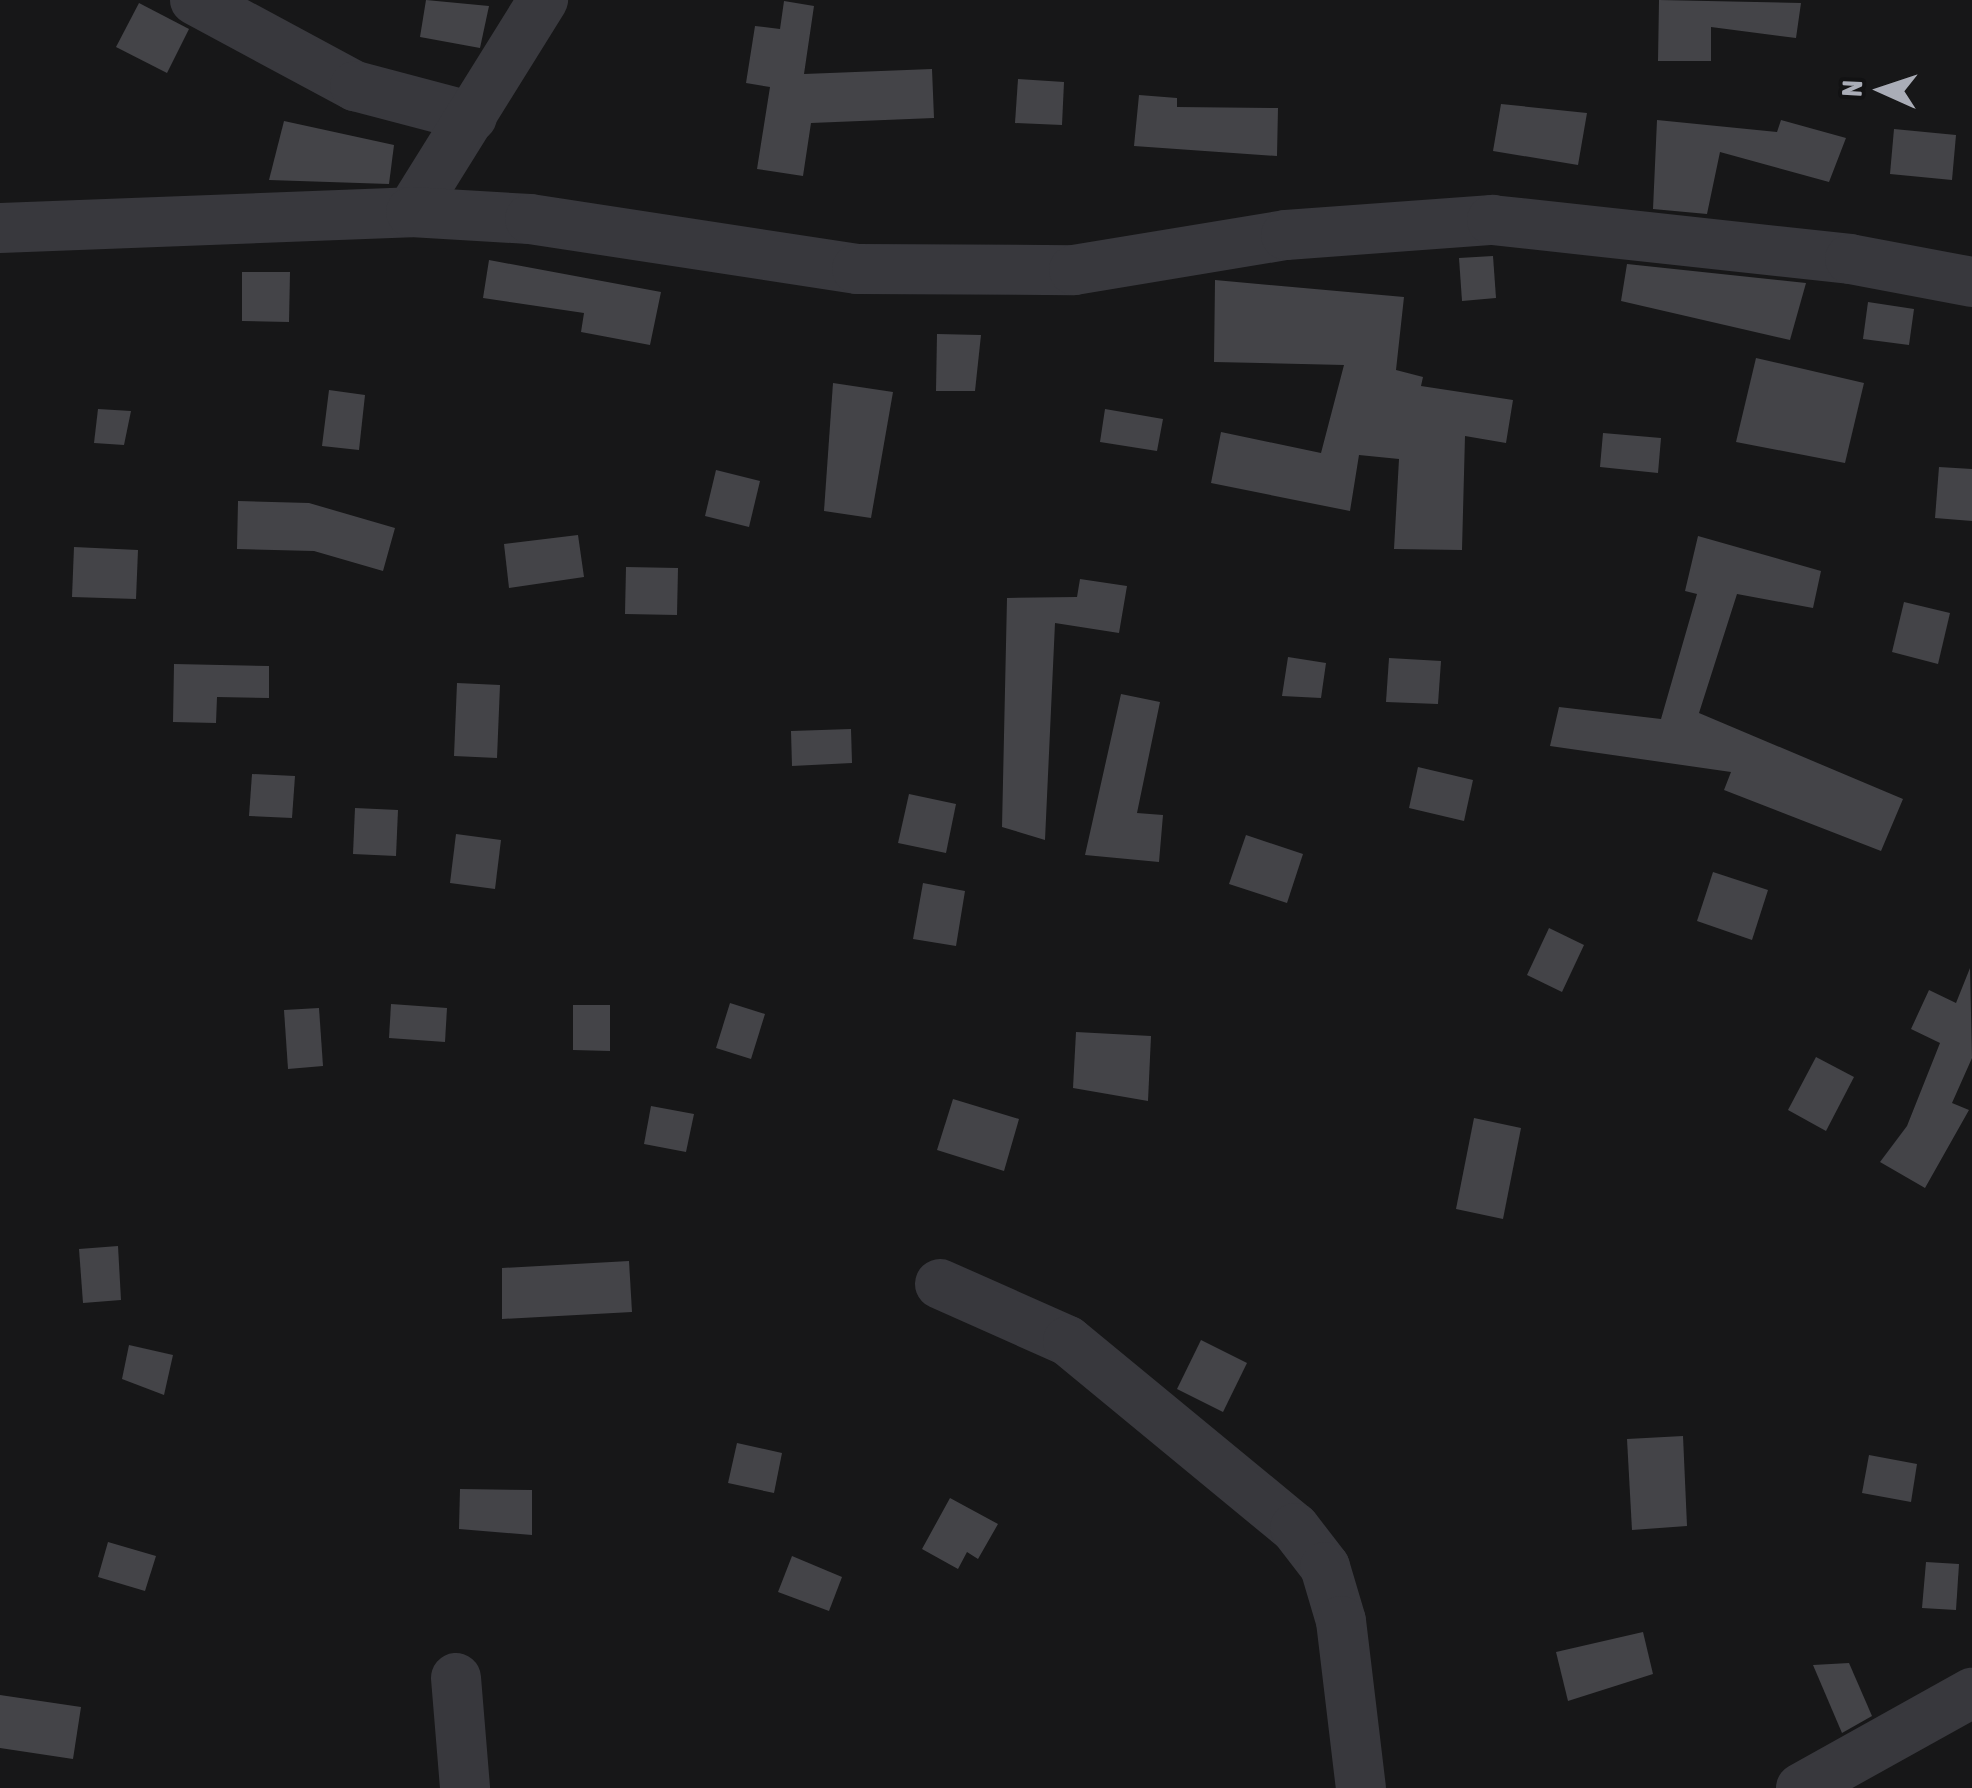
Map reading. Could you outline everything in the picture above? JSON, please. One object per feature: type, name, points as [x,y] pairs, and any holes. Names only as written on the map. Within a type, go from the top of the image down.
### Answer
[{"type":"street","points":[[195,0],[355,86],[472,117]]},
{"type":"street","points":[[411,212],[543,0]]},
{"type":"street","points":[[0,228],[411,212],[530,219],[858,269],[1074,270],[1286,235],[1492,220],[1970,275]]},
{"type":"street","points":[[940,1284],[1068,1342],[1295,1528],[1325,1566],[1341,1621],[1362,1788]]},
{"type":"street","points":[[456,1678],[465,1788]]},
{"type":"street","points":[[1801,1788],[1972,1693]]},
{"type":"building","points":[[426,0],[489,6],[480,48],[420,37]]},
{"type":"building","points":[[1659,0],[1801,3],[1796,38],[1711,27],[1711,61],[1658,61]]},
{"type":"building","points":[[784,1],[814,6],[804,74],[932,69],[934,118],[811,123],[803,176],[757,169],[770,87],[746,83],[755,26],[780,29]]},
{"type":"building","points":[[139,3],[189,29],[167,73],[116,47]]},
{"type":"building","points":[[1018,79],[1064,82],[1062,125],[1015,123]]},
{"type":"building","points":[[1139,95],[1177,98],[1177,107],[1278,108],[1277,156],[1134,146]]},
{"type":"building","points":[[1501,104],[1587,113],[1578,165],[1493,151]]},
{"type":"building","points":[[1657,120],[1777,132],[1781,120],[1846,138],[1829,182],[1720,152],[1707,214],[1653,209]]},
{"type":"building","points":[[284,121],[394,145],[389,184],[269,180]]},
{"type":"building","points":[[1894,129],[1956,135],[1952,180],[1890,174]]},
{"type":"building","points":[[1493,256],[1496,298],[1462,301],[1459,258]]},
{"type":"building","points":[[489,260],[661,292],[650,345],[581,332],[584,313],[483,298]]},
{"type":"building","points":[[1627,264],[1806,283],[1790,340],[1621,301]]},
{"type":"building","points":[[242,272],[290,272],[289,322],[242,321]]},
{"type":"building","points":[[1215,280],[1404,297],[1396,370],[1423,377],[1421,386],[1513,400],[1506,443],[1465,436],[1462,550],[1394,549],[1399,459],[1359,455],[1350,511],[1211,483],[1221,432],[1321,453],[1344,365],[1214,362]]},
{"type":"building","points":[[1868,302],[1914,309],[1909,345],[1863,339]]},
{"type":"building","points":[[937,334],[981,335],[975,391],[936,391]]},
{"type":"building","points":[[1756,358],[1864,383],[1845,463],[1736,442]]},
{"type":"building","points":[[833,383],[893,392],[871,518],[824,511]]},
{"type":"building","points":[[329,390],[365,395],[359,450],[322,446]]},
{"type":"building","points":[[98,409],[131,411],[124,445],[94,443]]},
{"type":"building","points":[[1105,409],[1163,419],[1157,451],[1100,442]]},
{"type":"building","points":[[1603,433],[1661,438],[1658,473],[1600,467]]},
{"type":"building","points":[[1939,467],[1972,469],[1972,521],[1935,518]]},
{"type":"building","points":[[716,470],[760,481],[749,527],[705,516]]},
{"type":"building","points":[[238,501],[309,503],[395,528],[383,571],[314,551],[237,549]]},
{"type":"building","points":[[578,535],[584,577],[509,588],[504,544]]},
{"type":"building","points":[[1698,536],[1821,571],[1813,608],[1737,594],[1699,713],[1903,799],[1881,851],[1724,790],[1731,772],[1550,746],[1559,707],[1661,719],[1697,594],[1685,591]]},
{"type":"building","points":[[74,547],[138,550],[136,599],[72,597]]},
{"type":"building","points":[[626,567],[678,568],[677,615],[625,614]]},
{"type":"building","points":[[1080,579],[1127,586],[1119,633],[1055,623],[1045,840],[1002,827],[1007,598],[1077,597]]},
{"type":"building","points":[[1904,602],[1950,613],[1938,664],[1892,652]]},
{"type":"building","points":[[1288,657],[1326,663],[1321,698],[1282,696]]},
{"type":"building","points":[[1389,658],[1441,661],[1438,704],[1386,702]]},
{"type":"building","points":[[174,664],[269,666],[269,698],[217,697],[216,723],[173,722]]},
{"type":"building","points":[[457,683],[500,685],[497,758],[454,756]]},
{"type":"building","points":[[1121,694],[1160,702],[1137,813],[1163,815],[1159,862],[1085,855]]},
{"type":"building","points":[[851,729],[852,763],[792,766],[791,731]]},
{"type":"building","points":[[1418,767],[1473,780],[1464,821],[1409,808]]},
{"type":"building","points":[[252,774],[295,776],[292,818],[249,816]]},
{"type":"building","points":[[909,794],[956,804],[946,853],[898,843]]},
{"type":"building","points":[[355,808],[398,810],[396,856],[353,854]]},
{"type":"building","points":[[456,834],[501,840],[495,889],[450,883]]},
{"type":"building","points":[[1246,835],[1303,854],[1287,903],[1229,884]]},
{"type":"building","points":[[1713,872],[1768,890],[1752,940],[1697,921]]},
{"type":"building","points":[[923,883],[965,891],[956,946],[913,939]]},
{"type":"building","points":[[1549,928],[1584,945],[1562,992],[1527,975]]},
{"type":"building","points":[[1970,968],[1972,1058],[1952,1103],[1969,1110],[1925,1188],[1880,1162],[1907,1126],[1940,1043],[1911,1029],[1929,990],[1956,1003]]},
{"type":"building","points":[[730,1003],[765,1014],[751,1059],[716,1048]]},
{"type":"building","points":[[391,1004],[447,1008],[445,1042],[389,1038]]},
{"type":"building","points":[[573,1005],[610,1005],[610,1051],[573,1050]]},
{"type":"building","points":[[319,1008],[323,1066],[288,1069],[284,1010]]},
{"type":"building","points":[[1076,1032],[1151,1036],[1148,1101],[1073,1088]]},
{"type":"building","points":[[1816,1057],[1854,1077],[1826,1131],[1788,1110]]},
{"type":"building","points":[[953,1099],[1019,1119],[1004,1171],[937,1150]]},
{"type":"building","points":[[651,1106],[694,1114],[686,1152],[644,1144]]},
{"type":"building","points":[[1474,1118],[1521,1128],[1503,1219],[1456,1209]]},
{"type":"building","points":[[118,1246],[121,1300],[83,1303],[79,1249]]},
{"type":"building","points":[[629,1261],[632,1312],[502,1319],[502,1268]]},
{"type":"building","points":[[1201,1340],[1247,1363],[1223,1412],[1177,1389]]},
{"type":"building","points":[[129,1345],[173,1355],[164,1395],[122,1379]]},
{"type":"building","points":[[1683,1436],[1687,1526],[1632,1530],[1627,1439]]},
{"type":"building","points":[[737,1443],[782,1453],[774,1493],[728,1483]]},
{"type":"building","points":[[1869,1455],[1917,1464],[1911,1502],[1862,1493]]},
{"type":"building","points":[[460,1489],[532,1490],[532,1535],[459,1529]]},
{"type":"building","points":[[950,1498],[998,1524],[978,1559],[967,1552],[958,1569],[922,1549]]},
{"type":"building","points":[[108,1542],[156,1556],[145,1591],[98,1577]]},
{"type":"building","points":[[792,1556],[842,1577],[829,1611],[778,1592]]},
{"type":"building","points":[[1926,1562],[1959,1564],[1956,1610],[1922,1608]]},
{"type":"building","points":[[1643,1632],[1653,1674],[1568,1701],[1556,1652]]},
{"type":"building","points":[[1849,1663],[1872,1716],[1842,1733],[1813,1665]]},
{"type":"building","points":[[0,1695],[81,1707],[73,1759],[0,1748]]}]
